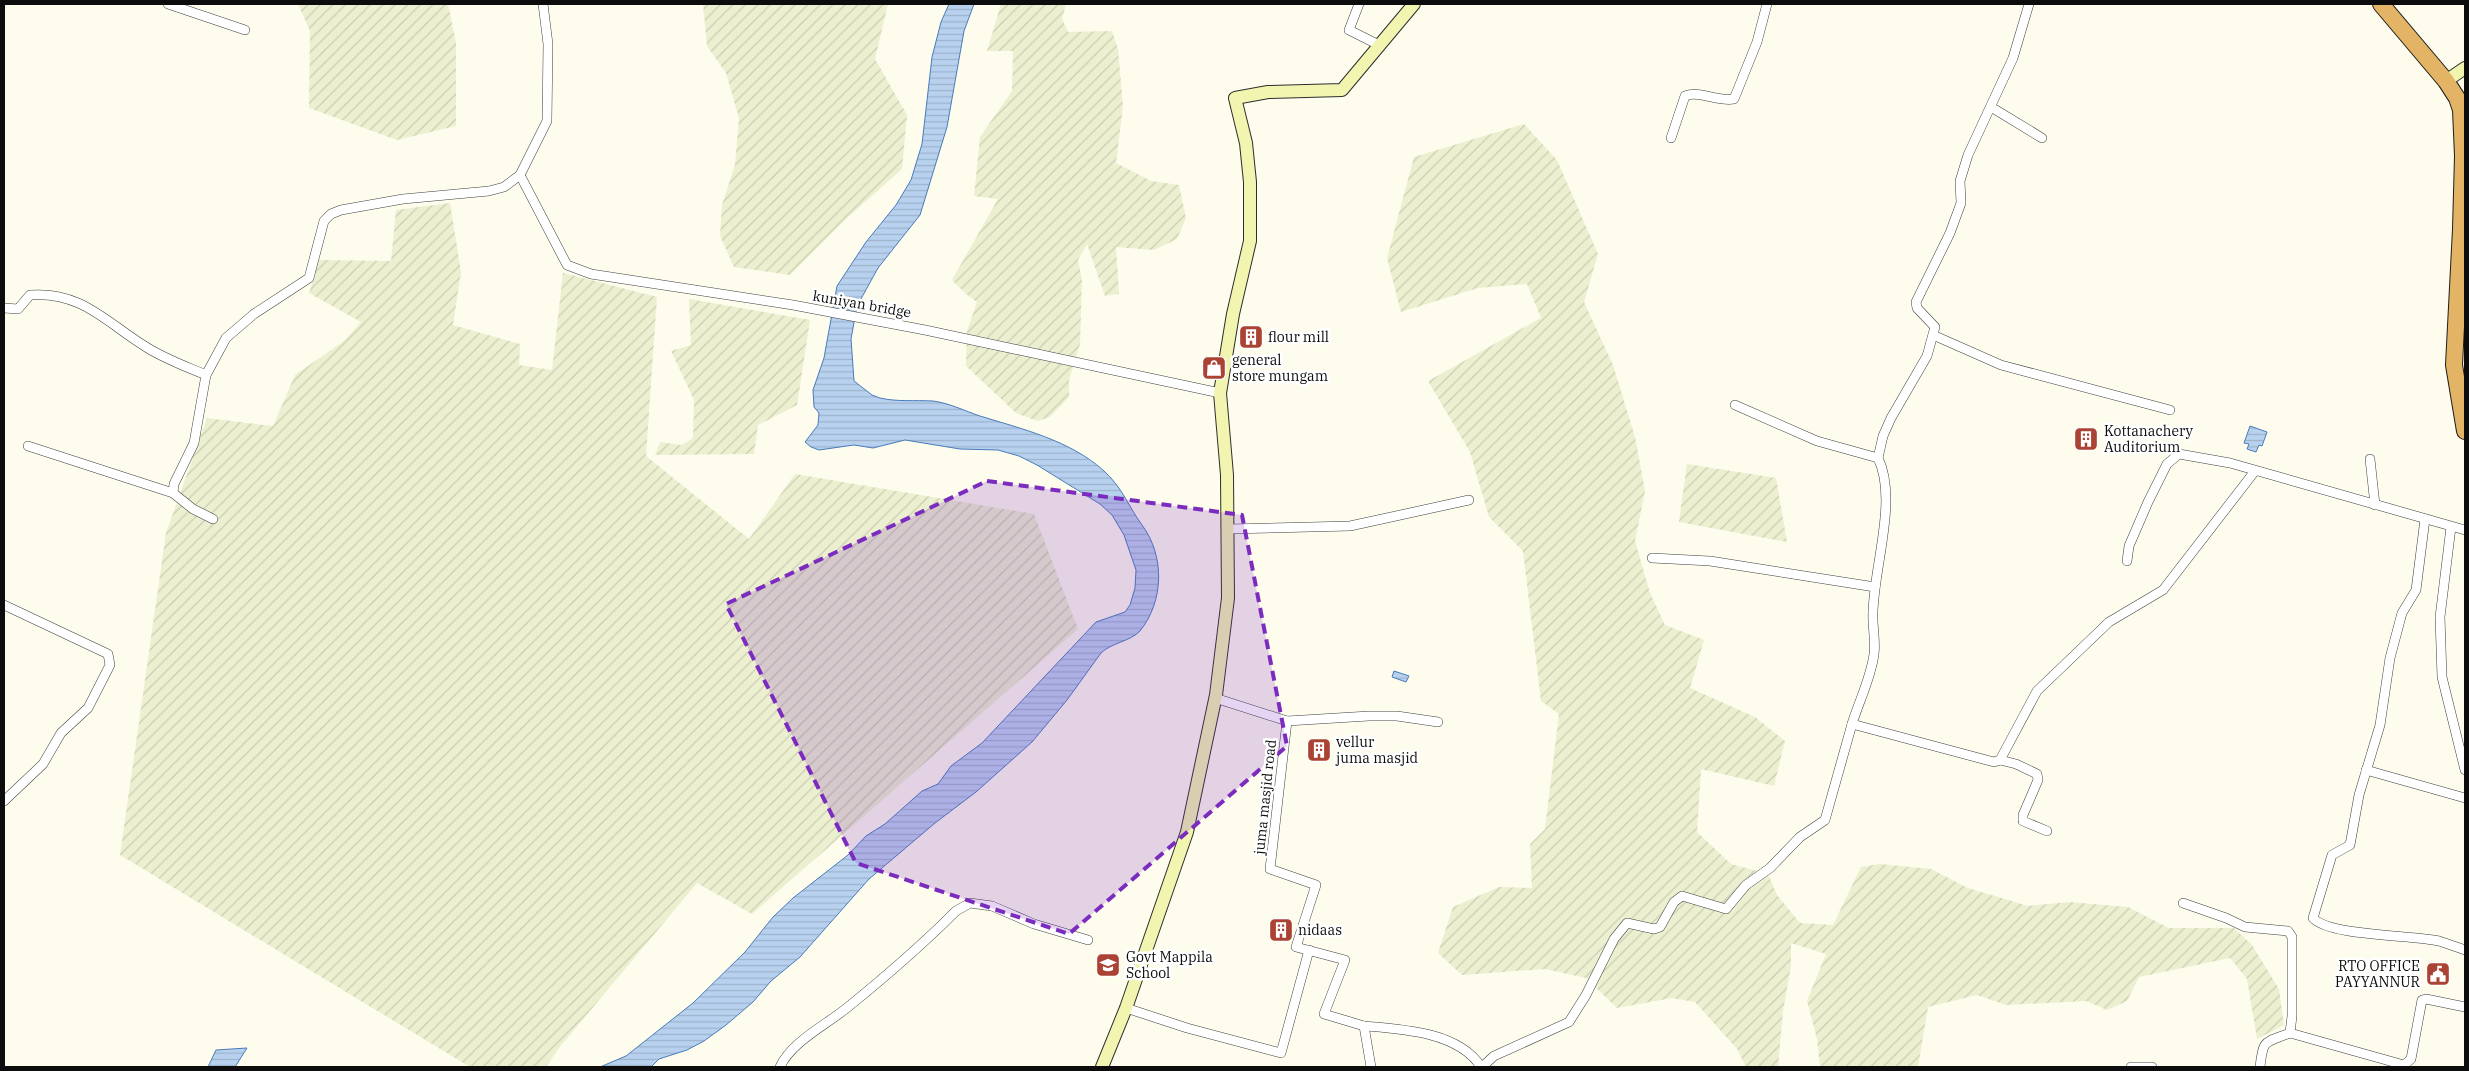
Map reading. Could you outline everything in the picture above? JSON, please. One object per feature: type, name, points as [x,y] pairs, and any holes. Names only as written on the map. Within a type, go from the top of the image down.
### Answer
[{"type":"highway","points":[[2381,4],[2446,81],[2457,98],[2461,110],[2464,135],[2463,221],[2454,364],[2465,431]]},
{"type":"main road","points":[[1102,1067],[1126,1008],[1187,832],[1215,698],[1228,598],[1227,475],[1220,393],[1233,314],[1250,241],[1250,182],[1246,143],[1235,98],[1268,92],[1342,90],[1414,4]]},
{"type":"main road","points":[[2446,81],[2465,68]]},
{"type":"street","points":[[168,4],[246,30]]},
{"type":"street","points":[[173,493],[174,484],[194,443],[206,374],[226,338],[254,314],[309,278],[324,221],[331,214],[340,210],[403,199],[489,191],[504,187],[520,175],[547,121],[548,44],[543,4]]},
{"type":"street","points":[[1359,4],[1349,30],[1379,45]]},
{"type":"street","points":[[1672,138],[1685,96],[1693,93],[1724,100],[1734,99],[1757,42],[1767,4]]},
{"type":"street","points":[[1126,1008],[1187,1028],[1281,1053],[1309,950],[1345,960],[1324,1014],[1364,1026],[1393,1028],[1446,1040],[1475,1058],[1482,1067],[1494,1056],[1570,1022],[1614,940],[1627,923],[1654,929],[1660,927],[1674,902],[1682,896],[1726,910],[1746,885],[1770,868],[1800,837],[1825,820],[1874,655],[1875,636],[1872,615],[1887,494],[1884,469],[1878,458],[1883,436],[1891,418],[1911,387],[1927,356],[1935,327],[1917,308],[1916,302],[1950,232],[1961,203],[1960,181],[1968,155],[2013,58],[2029,4]]},
{"type":"street","points":[[1991,107],[2042,138]]},
{"type":"street","name":"kuniyan bridge","points":[[520,175],[567,265],[606,277],[793,305],[926,330],[1220,393]]},
{"type":"street","points":[[4,308],[18,309],[30,295],[44,294],[69,298],[97,312],[144,346],[206,374]]},
{"type":"street","points":[[1933,335],[2001,365],[2170,410]]},
{"type":"street","points":[[1735,405],[1817,441],[1878,458]]},
{"type":"street","points":[[28,446],[173,493],[193,509],[213,519]]},
{"type":"street","points":[[2127,562],[2129,546],[2148,502],[2167,464],[2179,454],[2230,463],[2465,530]]},
{"type":"street","points":[[2370,459],[2376,505]]},
{"type":"street","points":[[2000,760],[2037,691],[2109,622],[2163,590],[2255,471]]},
{"type":"street","points":[[1228,529],[1350,526],[1469,500]]},
{"type":"street","points":[[2425,519],[2416,590],[2402,613],[2390,658],[2380,725],[2366,770],[2350,845],[2332,855],[2313,918],[2320,925],[2337,929],[2439,941],[2465,950]]},
{"type":"street","points":[[2451,527],[2440,617],[2442,676],[2465,770]]},
{"type":"street","points":[[1652,558],[1710,561],[1875,586]]},
{"type":"street","points":[[4,605],[108,654],[110,665],[88,708],[61,733],[43,764],[4,801]]},
{"type":"street","points":[[1215,698],[1287,721],[1397,716],[1438,722]]},
{"type":"street","name":"juma masjid road","points":[[1287,721],[1270,869],[1316,885],[1296,947],[1309,950]]},
{"type":"street","points":[[1852,724],[1994,762],[2000,760],[2016,764],[2037,774],[2038,780],[2023,814],[2024,821],[2047,831]]},
{"type":"street","points":[[2366,770],[2465,798]]},
{"type":"street","points":[[780,1067],[797,1043],[825,1026],[876,984],[956,911],[970,903],[992,906],[1034,924],[1088,940]]},
{"type":"street","points":[[2183,903],[2226,918],[2245,927],[2288,931],[2292,937],[2292,1016],[2290,1033]]},
{"type":"street","points":[[2260,1067],[2261,1051],[2266,1043],[2290,1033],[2404,1065],[2410,1059],[2422,1000],[2426,999],[2465,1007]]},
{"type":"street","points":[[1364,1026],[1370,1067]]},
{"type":"street","points":[[2130,1067],[2152,1067]]},
{"type":"highlighted area","points":[[987,481],[1242,515],[1287,746],[1069,934],[856,863],[726,604]]},
{"type":"green space","points":[[298,4],[448,4],[456,43],[456,126],[397,140],[309,108],[310,31]]},
{"type":"green space","points":[[703,4],[888,4],[875,59],[907,115],[902,169],[847,218],[790,275],[734,267],[720,236],[722,205],[735,165],[739,118],[726,73],[707,46]]},
{"type":"green space","points":[[1001,4],[1066,4],[1062,19],[1068,32],[1112,31],[1118,49],[1123,106],[1116,163],[1151,181],[1179,185],[1186,218],[1177,239],[1154,250],[1116,247],[1119,294],[1105,296],[1087,244],[1078,260],[1082,280],[1080,344],[1069,380],[1069,397],[1050,417],[1037,421],[1016,413],[966,366],[967,331],[977,302],[952,280],[998,199],[974,196],[980,137],[1012,91],[1013,51],[987,51]]},
{"type":"green space","points":[[1524,124],[1557,160],[1598,254],[1584,302],[1613,365],[1635,437],[1645,491],[1635,541],[1650,593],[1665,625],[1704,640],[1690,688],[1755,717],[1785,741],[1774,786],[1701,769],[1697,832],[1731,864],[1768,874],[1777,895],[1800,923],[1833,925],[1861,867],[1880,864],[1931,869],[1968,888],[2028,906],[2069,902],[2128,907],[2169,928],[2234,928],[2252,945],[2279,989],[2284,1025],[2257,1039],[2247,979],[2230,958],[2139,977],[2127,1001],[2107,1010],[2086,1001],[2006,1005],[1977,995],[1928,1007],[1918,1067],[1820,1067],[1817,1039],[1807,1001],[1826,954],[1791,943],[1791,966],[1783,1011],[1778,1067],[1746,1067],[1737,1049],[1695,1002],[1672,998],[1617,1008],[1586,978],[1545,969],[1462,975],[1438,953],[1453,907],[1499,887],[1532,888],[1530,844],[1545,829],[1559,714],[1541,701],[1523,551],[1489,517],[1470,452],[1428,381],[1541,318],[1527,284],[1478,288],[1401,312],[1387,258],[1414,157]]},
{"type":"green space","points":[[450,203],[461,272],[453,325],[520,344],[519,365],[552,370],[563,273],[657,297],[646,456],[749,539],[795,474],[1034,514],[1078,629],[752,914],[697,883],[559,1048],[546,1067],[470,1067],[120,855],[166,533],[207,418],[273,426],[295,375],[344,341],[361,322],[309,293],[319,260],[391,261],[396,210]]},
{"type":"green space","points":[[689,299],[810,320],[797,405],[758,425],[754,454],[655,455],[660,442],[682,445],[693,438],[694,400],[671,351],[691,345]]},
{"type":"green space","points":[[1687,464],[1776,478],[1787,542],[1679,522]]},
{"type":"water","points":[[949,4],[974,4],[964,31],[947,127],[920,215],[878,268],[857,306],[851,339],[854,381],[872,395],[880,398],[945,403],[1060,443],[1090,460],[1116,484],[1150,537],[1155,550],[1159,578],[1154,606],[1140,631],[1101,653],[1067,700],[1032,742],[976,792],[935,823],[869,879],[800,957],[771,981],[753,1002],[726,1025],[704,1041],[687,1050],[659,1059],[651,1067],[600,1067],[626,1056],[693,1003],[745,952],[773,917],[793,898],[848,855],[866,836],[885,824],[922,791],[938,784],[951,766],[982,743],[1096,622],[1125,612],[1130,605],[1135,588],[1136,570],[1124,535],[1112,515],[1100,504],[1037,465],[1019,456],[998,450],[960,449],[905,440],[873,448],[854,445],[819,450],[805,442],[818,425],[819,413],[814,407],[813,390],[824,358],[837,286],[866,242],[896,205],[911,180],[922,144],[932,57],[941,22]]},
{"type":"water","points":[[2250,426],[2267,432],[2262,446],[2259,445],[2256,452],[2247,449],[2249,444],[2244,443]]},
{"type":"water","points":[[1394,671],[1409,676],[1406,682],[1392,677]]},
{"type":"water","points":[[247,1048],[235,1067],[208,1067],[216,1050]]},
{"type":"place","name":"flour mill","points":[[1251,337]]},
{"type":"place","name":"general store mungam","points":[[1214,368]]},
{"type":"place","name":"Kottanachery Auditorium","points":[[2086,439]]},
{"type":"place","name":"vellur juma masjid","points":[[1319,750]]},
{"type":"place","name":"nidaas","points":[[1281,930]]},
{"type":"place","name":"Govt Mappila School","points":[[1108,965]]},
{"type":"place","name":"RTO OFFICE PAYYANNUR","points":[[2438,974]]}]
